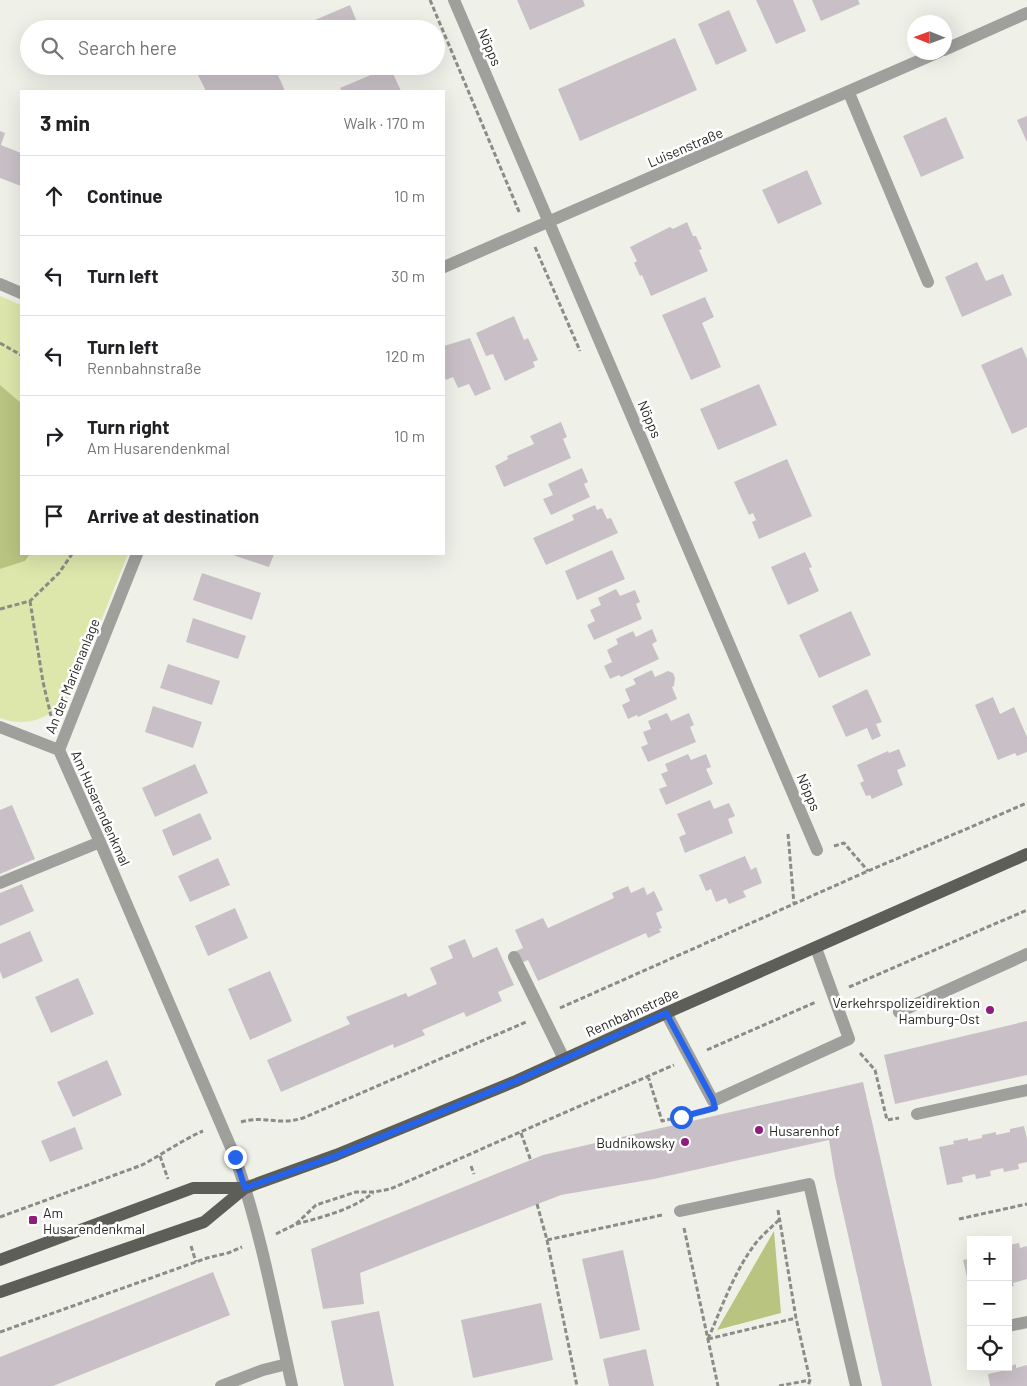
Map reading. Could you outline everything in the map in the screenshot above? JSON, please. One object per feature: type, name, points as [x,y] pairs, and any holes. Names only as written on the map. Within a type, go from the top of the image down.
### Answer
[{"type":"main road","name":"Rennbahnstraße","points":[[0,1260],[193,1188],[245,1188],[336,1156],[516,1081],[1027,854]]},
{"type":"main road","name":"Rennbahnstraße","points":[[0,1292],[204,1222],[245,1188]]},
{"type":"street","name":"Nöpps","points":[[454,0],[817,850]]},
{"type":"street","points":[[952,46],[1027,13]]},
{"type":"street","name":"Luisenstraße","points":[[445,267],[921,60]]},
{"type":"street","points":[[849,93],[928,282]]},
{"type":"street","points":[[0,284],[20,293]]},
{"type":"street","name":"An der Marienanlage","points":[[0,727],[58,750],[137,555]]},
{"type":"street","name":"Am Husarendenkmal","points":[[58,750],[223,1126],[245,1188],[260,1240],[292,1386]]},
{"type":"street","points":[[0,883],[100,842]]},
{"type":"street","points":[[666,1013],[713,1100],[849,1039],[816,948]]},
{"type":"street","points":[[899,1012],[1027,954]]},
{"type":"street","points":[[514,957],[564,1059]]},
{"type":"street","points":[[917,1114],[1027,1090]]},
{"type":"street","points":[[680,1211],[809,1184],[856,1386]]},
{"type":"street","points":[[1012,1325],[1027,1322]]},
{"type":"street","points":[[221,1386],[263,1370],[287,1364]]},
{"type":"path","points":[[0,343],[20,353]]},
{"type":"path","points":[[0,609],[30,601],[60,573],[71,555]]},
{"type":"path","points":[[30,601],[43,682],[58,750]]},
{"type":"path","points":[[237,1124],[255,1118],[285,1122],[303,1118],[1027,802]]},
{"type":"path","points":[[849,1039],[875,1070],[888,1120],[917,1114]]},
{"type":"path","points":[[648,1076],[662,1121],[715,1108],[713,1100]]},
{"type":"path","points":[[0,1217],[135,1168],[160,1156],[180,1142],[208,1129]]},
{"type":"path","points":[[521,1133],[530,1161]]},
{"type":"path","points":[[160,1156],[165,1171]]},
{"type":"path","points":[[471,1166],[474,1174]]},
{"type":"path","points":[[284,1230],[296,1224],[322,1218],[361,1202],[374,1192],[356,1192],[316,1205],[296,1224]]},
{"type":"path","points":[[774,1192],[796,1318],[810,1380],[808,1386]]},
{"type":"path","points":[[537,1204],[547,1240],[578,1386]]},
{"type":"path","points":[[959,1219],[1027,1204]]},
{"type":"path","points":[[547,1240],[680,1211],[718,1386]]},
{"type":"path","points":[[708,1339],[742,1266],[756,1243],[780,1219]]},
{"type":"path","points":[[0,1332],[239,1248]]},
{"type":"path","points":[[193,1251],[196,1262]]},
{"type":"path","points":[[708,1339],[796,1318]]},
{"type":"path","points":[[779,1386],[810,1380]]},
{"type":"shaded area","points":[[0,296],[20,305],[20,402],[0,385]]},
{"type":"shaded area","points":[[0,385],[20,402],[20,555],[29,555],[25,561],[0,569]]},
{"type":"shaded area","points":[[29,555],[128,555],[72,693],[58,708],[49,714],[31,721],[21,722],[0,718],[0,569],[25,561]]},
{"type":"shaded area","points":[[774,1231],[781,1313],[717,1330]]},
{"type":"building","points":[[517,0],[583,0],[585,6],[530,30]]},
{"type":"building","points":[[756,0],[793,0],[806,31],[776,44]]},
{"type":"building","points":[[812,0],[858,0],[860,4],[821,21]]},
{"type":"building","points":[[350,5],[356,20],[315,20]]},
{"type":"building","points":[[729,10],[747,51],[716,65],[698,24]]},
{"type":"building","points":[[675,38],[697,90],[580,141],[558,89]]},
{"type":"building","points":[[198,75],[278,75],[285,90],[206,90]]},
{"type":"building","points":[[371,75],[394,75],[401,90],[341,90],[340,88]]},
{"type":"building","points":[[1027,116],[1027,142],[1017,120]]},
{"type":"building","points":[[946,117],[964,158],[921,177],[903,136]]},
{"type":"building","points":[[0,131],[5,133],[1,145],[20,153],[20,186],[0,178]]},
{"type":"building","points":[[807,170],[822,204],[778,224],[762,190]]},
{"type":"building","points":[[687,222],[693,236],[696,236],[702,249],[699,250],[708,271],[651,296],[642,275],[640,276],[634,263],[637,261],[630,247],[670,227],[673,229]]},
{"type":"building","points":[[977,262],[986,281],[1003,274],[1012,295],[962,317],[945,277]]},
{"type":"building","points":[[705,297],[714,317],[702,323],[721,367],[691,380],[662,315]]},
{"type":"building","points":[[514,316],[524,340],[528,338],[538,360],[533,362],[535,367],[505,381],[493,354],[486,356],[476,333]]},
{"type":"building","points":[[470,338],[491,389],[475,396],[469,384],[458,388],[453,377],[446,380],[445,346]]},
{"type":"building","points":[[1022,347],[1027,359],[1027,427],[1012,434],[981,365]]},
{"type":"building","points":[[759,384],[777,425],[718,450],[700,409]]},
{"type":"building","points":[[561,422],[567,437],[563,439],[571,458],[504,487],[495,466],[508,459],[507,456],[534,444],[530,436]]},
{"type":"building","points":[[787,459],[812,516],[759,539],[752,522],[756,520],[753,513],[749,515],[734,482]]},
{"type":"building","points":[[582,468],[588,482],[584,484],[590,497],[551,515],[543,499],[553,495],[548,484]]},
{"type":"building","points":[[595,505],[597,510],[602,508],[607,519],[611,518],[618,533],[546,565],[533,538],[574,520],[572,515]]},
{"type":"building","points":[[612,550],[625,579],[577,600],[565,571]]},
{"type":"building","points":[[805,552],[812,567],[809,568],[819,591],[788,605],[771,567]]},
{"type":"building","points":[[233,555],[274,555],[269,567]]},
{"type":"building","points":[[202,573],[261,593],[252,620],[193,600]]},
{"type":"building","points":[[616,589],[620,596],[635,590],[640,602],[636,604],[642,619],[594,640],[587,625],[595,621],[590,610],[601,605],[598,598]]},
{"type":"building","points":[[851,611],[871,655],[819,678],[799,635]]},
{"type":"building","points":[[193,618],[246,636],[238,659],[186,642]]},
{"type":"building","points":[[652,629],[657,641],[652,644],[659,659],[621,677],[619,675],[610,679],[604,666],[612,662],[607,650],[618,644],[616,639],[633,631],[636,637]]},
{"type":"building","points":[[168,664],[220,681],[212,705],[160,688]]},
{"type":"building","points":[[652,670],[655,677],[668,671],[673,673],[675,678],[674,686],[672,687],[677,699],[638,717],[637,715],[628,719],[622,705],[630,701],[625,689],[636,684],[633,679]]},
{"type":"building","points":[[867,689],[882,722],[876,724],[881,736],[872,740],[867,728],[846,737],[832,706]]},
{"type":"building","points":[[993,697],[1000,714],[1014,707],[1027,737],[1027,752],[1017,756],[1015,753],[998,760],[975,705]]},
{"type":"building","points":[[153,706],[202,722],[193,748],[145,732]]},
{"type":"building","points":[[667,713],[671,721],[689,713],[694,725],[690,727],[696,742],[648,762],[641,747],[648,744],[643,732],[651,729],[648,721]]},
{"type":"building","points":[[899,749],[906,766],[897,770],[903,785],[872,799],[870,795],[866,796],[860,783],[864,781],[857,765],[888,751],[889,753]]},
{"type":"building","points":[[688,754],[691,760],[706,754],[711,767],[706,769],[713,784],[666,805],[659,789],[667,786],[661,774],[668,771],[665,764]]},
{"type":"building","points":[[195,764],[208,793],[155,817],[142,788]]},
{"type":"building","points":[[710,800],[714,809],[729,803],[735,816],[728,819],[733,833],[685,853],[679,837],[686,834],[677,814]]},
{"type":"building","points":[[12,805],[35,859],[0,874],[0,810]]},
{"type":"building","points":[[200,813],[212,839],[173,856],[162,830]]},
{"type":"building","points":[[745,856],[751,870],[756,867],[762,883],[743,891],[746,897],[729,904],[726,898],[716,902],[711,889],[706,891],[699,875]]},
{"type":"building","points":[[218,858],[230,885],[190,902],[178,876]]},
{"type":"building","points":[[22,884],[34,911],[0,926],[0,893]]},
{"type":"building","points":[[628,886],[631,893],[644,887],[647,895],[654,891],[663,910],[656,913],[662,928],[659,929],[661,932],[648,938],[646,933],[538,981],[528,960],[521,963],[516,951],[523,948],[515,930],[543,918],[548,928],[614,898],[612,893]]},
{"type":"building","points":[[235,908],[248,938],[208,956],[195,926]]},
{"type":"building","points":[[30,931],[43,961],[3,979],[0,971],[0,944]]},
{"type":"building","points":[[465,939],[473,958],[497,947],[514,985],[498,992],[502,1001],[466,1017],[464,1012],[422,1030],[425,1035],[394,1048],[393,1044],[281,1092],[267,1060],[350,1024],[346,1017],[406,993],[408,997],[437,984],[430,968],[453,958],[448,946]]},
{"type":"building","points":[[270,971],[292,1021],[250,1040],[228,989]]},
{"type":"building","points":[[78,978],[94,1014],[51,1033],[35,997]]},
{"type":"building","points":[[1027,1021],[1027,1075],[895,1104],[884,1055]]},
{"type":"building","points":[[107,1060],[122,1095],[73,1117],[57,1082]]},
{"type":"building","points":[[863,1082],[932,1386],[882,1386],[835,1177],[829,1140],[654,1179],[561,1195],[360,1273],[364,1304],[323,1309],[311,1249],[543,1155]]},
{"type":"building","points":[[1024,1126],[1027,1139],[1027,1162],[1018,1164],[1019,1169],[1004,1172],[1003,1168],[990,1171],[991,1176],[976,1179],[975,1174],[962,1177],[963,1182],[947,1185],[939,1147],[954,1144],[953,1141],[968,1138],[968,1141],[996,1132],[996,1135],[1010,1132],[1010,1129]]},
{"type":"building","points":[[75,1127],[83,1149],[50,1162],[41,1141]]},
{"type":"building","points":[[1019,1243],[1020,1248],[1027,1246],[1027,1279],[1013,1283],[1014,1286],[1012,1286],[1012,1281],[1012,1244]]},
{"type":"building","points":[[623,1250],[640,1330],[600,1339],[582,1259]]},
{"type":"building","points":[[967,1259],[967,1277],[963,1260]]},
{"type":"building","points":[[213,1272],[230,1315],[53,1386],[0,1386],[0,1357]]},
{"type":"building","points":[[541,1303],[553,1360],[473,1378],[461,1320]]},
{"type":"building","points":[[379,1311],[394,1386],[344,1386],[331,1321]]},
{"type":"building","points":[[646,1349],[654,1386],[609,1386],[603,1359]]},
{"type":"building","points":[[1016,1364],[1016,1368],[1027,1365],[1027,1386],[990,1386],[988,1374],[1012,1371],[1012,1366]]},
{"type":"place","name":"Verkehrspolizeidirektion Hamburg-Ost","points":[[990,1010]]},
{"type":"place","name":"Husarenhof","points":[[759,1130]]},
{"type":"place","name":"Budnikowsky","points":[[685,1142]]},
{"type":"place","name":"Am Husarendenkmal","points":[[33,1220]]},
{"type":"route","points":[[235,1157],[245,1188],[336,1156],[516,1081],[666,1013],[694,1068],[713,1100],[715,1108],[681,1117]]}]
